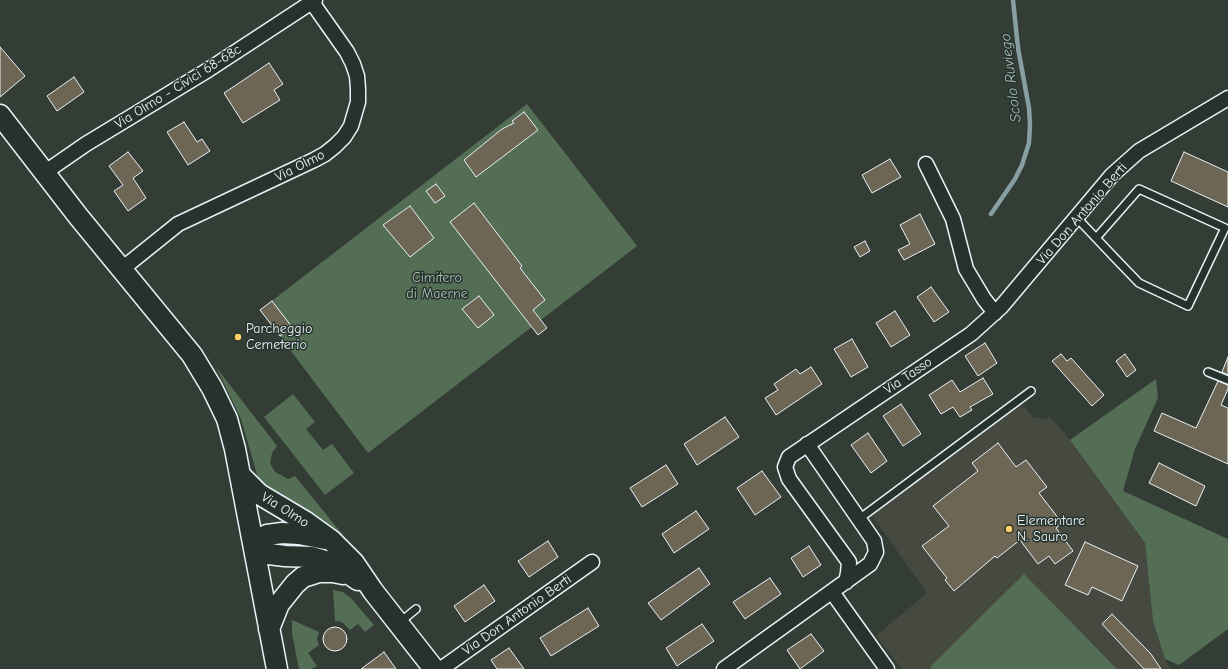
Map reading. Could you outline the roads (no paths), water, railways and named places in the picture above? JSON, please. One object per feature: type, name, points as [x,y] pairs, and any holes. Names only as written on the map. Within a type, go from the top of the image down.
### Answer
[{"type":"street","name":"Via Olmo - Civici 68-68c","points":[[44,173],[86,144],[208,70],[313,0]]},
{"type":"street","name":"Via Olmo","points":[[122,269],[178,224],[314,160],[335,146],[344,137],[351,126],[358,102],[357,76],[347,52],[313,0]]},
{"type":"street","name":"Via Don Antonio Berti","points":[[1005,303],[1112,175],[1139,151],[1228,98]]},
{"type":"street","name":"Via Olmo","points":[[0,115],[44,173],[192,355],[212,388],[226,419],[235,449],[242,477],[253,546]]},
{"type":"street","points":[[926,164],[954,218],[966,269],[984,299],[995,313]]},
{"type":"street","name":"Via Tasso","points":[[846,582],[848,562],[789,479],[784,467],[790,457],[807,444],[971,334],[1005,303]]},
{"type":"street","points":[[724,669],[870,564],[876,552],[874,541],[860,519],[807,444]]},
{"type":"street","name":"Via Olmo","points":[[242,477],[259,494],[306,522],[331,540],[354,563],[373,591],[434,669]]},
{"type":"street","name":"Via Olmo","points":[[253,546],[267,535],[282,533],[300,534],[331,540]]},
{"type":"street","name":"Via Olmo","points":[[253,546],[268,554],[312,557],[323,560],[338,566],[373,591]]},
{"type":"street","points":[[253,546],[277,669]]},
{"type":"street","name":"Via Don Antonio Berti","points":[[441,669],[592,562]]},
{"type":"street","name":"Via Olmo","points":[[269,629],[279,604],[294,584],[303,577],[319,572],[333,572],[353,576]]},
{"type":"street","points":[[832,592],[887,669]]},
{"type":"lane","points":[[1077,218],[1096,238],[1139,283],[1188,306],[1225,228],[1139,188],[1096,238]]},
{"type":"lane","points":[[1208,372],[1228,380]]},
{"type":"lane","points":[[860,519],[1031,391]]},
{"type":"lane","points":[[398,623],[416,609]]},
{"type":"waterway","name":"Scolo Ruviego","points":[[991,214],[1015,179],[1022,165],[1029,143],[1029,108],[1018,48],[1013,0]]},
{"type":"place","name":"Parcheggio Cemeterio","points":[[238,337]]},
{"type":"place","name":"Elementare N. Sauro","points":[[1009,529]]},
{"type":"park label","name":"Cimitero di Maerne","points":[[437,286]]}]
